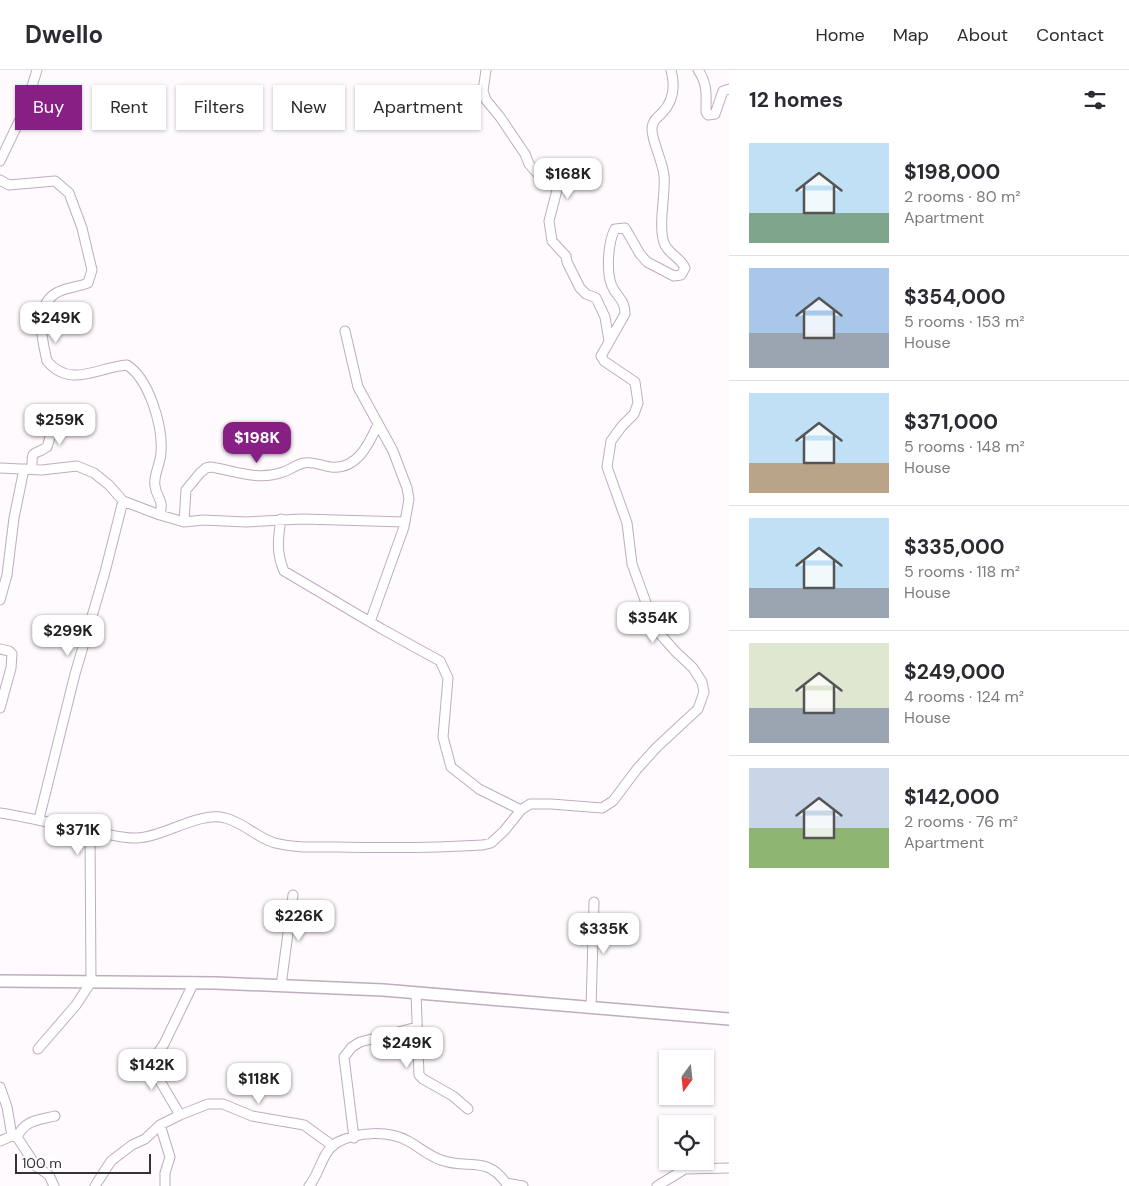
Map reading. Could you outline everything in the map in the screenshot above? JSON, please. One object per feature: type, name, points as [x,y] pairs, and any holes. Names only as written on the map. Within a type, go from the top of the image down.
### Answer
[{"type":"street","points":[[0,161],[25,109],[37,70]]},
{"type":"street","points":[[486,70],[483,91],[486,100],[500,116],[525,154],[529,164],[536,172],[558,186],[557,195],[550,211],[552,241],[566,256],[580,288],[586,294],[596,298],[605,317],[609,341]]},
{"type":"street","points":[[0,813],[39,819],[90,835],[120,838],[152,836],[204,818],[224,817],[262,838],[276,843],[297,846],[374,848],[460,846],[491,843],[504,831],[521,810],[530,804],[602,808],[613,801],[636,769],[698,709],[704,692],[702,682],[693,668],[658,632],[632,564],[627,523],[607,467],[611,441],[634,414],[638,396],[635,382],[604,361],[601,356],[625,314],[625,306],[611,284],[609,247],[610,238],[615,229],[625,228],[640,254],[647,262],[674,276],[681,275],[685,268],[682,261],[665,245],[662,201],[665,177],[660,152],[652,130],[654,120],[664,111],[671,99],[674,85],[671,70]]},
{"type":"street","points":[[698,70],[704,78],[706,112],[708,115],[715,114],[723,91],[729,89]]},
{"type":"street","points":[[0,180],[9,185],[55,181],[70,192],[82,228],[92,270],[88,283],[58,292],[49,299],[41,312],[47,361],[60,372],[71,375],[81,375],[127,365],[136,371],[155,407],[161,437],[161,453],[155,487],[161,500],[160,515]]},
{"type":"street","points":[[344,331],[358,387],[392,452],[407,488],[409,499],[406,522],[370,622]]},
{"type":"street","points":[[0,600],[7,575],[14,518],[32,455],[34,452],[47,447],[58,412]]},
{"type":"street","points":[[184,522],[186,490],[206,468],[252,476],[264,476],[283,472],[304,463],[341,467],[360,456],[368,447],[378,424]]},
{"type":"street","points":[[0,468],[28,469],[77,466],[94,473],[109,484],[123,501],[184,522],[203,520],[246,522],[281,519],[406,522]]},
{"type":"street","points":[[39,819],[77,666],[105,572],[123,501]]},
{"type":"street","points":[[281,519],[277,540],[278,558],[284,571],[440,661],[448,678],[443,737],[451,767],[479,788],[521,810]]},
{"type":"street","points":[[0,649],[9,651],[12,661],[0,708]]},
{"type":"street","points":[[38,1049],[76,1005],[92,982],[90,835]]},
{"type":"street","points":[[281,986],[293,895]]},
{"type":"street","points":[[591,1008],[594,902]]},
{"type":"street","points":[[0,981],[194,982],[416,993],[729,1019]]},
{"type":"street","points":[[180,1115],[150,1064],[164,1044],[194,982]]},
{"type":"street","points":[[416,993],[419,1075],[453,1096],[468,1109]]},
{"type":"street","points":[[354,1138],[344,1056],[352,1046],[360,1042],[417,1026]]},
{"type":"street","points":[[0,1087],[15,1137],[36,1166],[49,1175],[54,1186]]},
{"type":"street","points":[[95,1186],[111,1162],[132,1145],[145,1139],[160,1124],[208,1104],[222,1104],[252,1116],[304,1125],[332,1146]]},
{"type":"street","points":[[0,1141],[15,1137],[32,1120],[55,1116]]},
{"type":"street","points":[[160,1124],[170,1156],[164,1173],[165,1186]]},
{"type":"street","points":[[309,1186],[316,1178],[332,1146],[336,1143],[382,1134],[396,1136],[440,1160],[487,1166],[500,1174],[506,1183],[524,1186]]},
{"type":"street","points":[[657,1186],[685,1169],[729,1168]]}]
